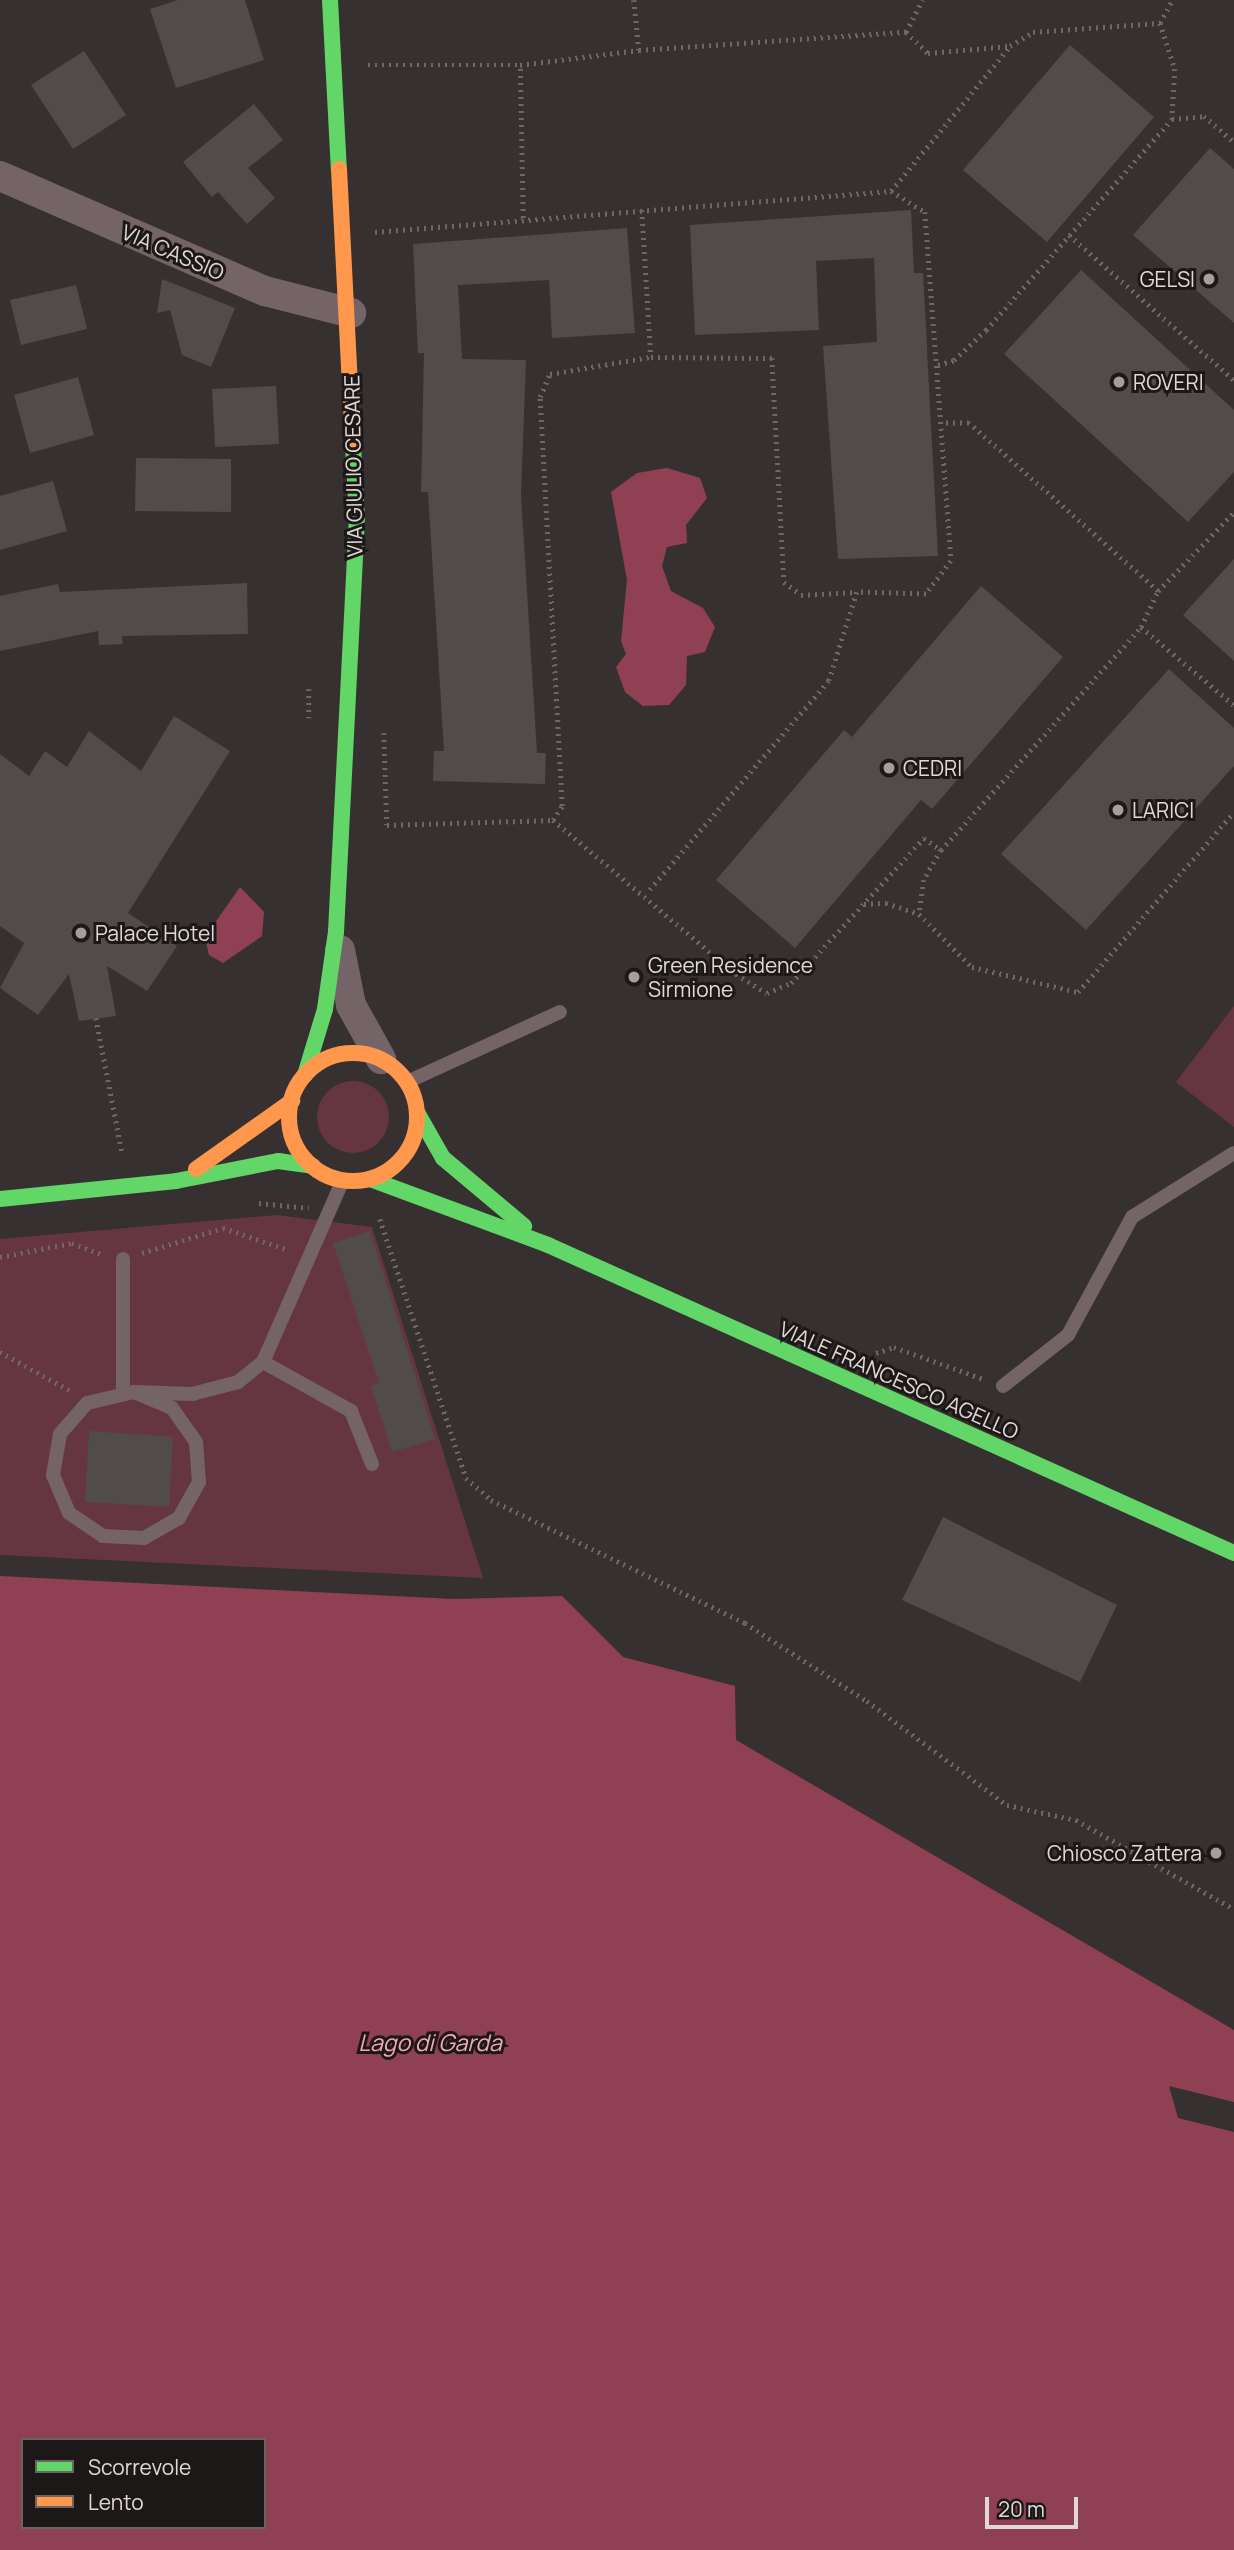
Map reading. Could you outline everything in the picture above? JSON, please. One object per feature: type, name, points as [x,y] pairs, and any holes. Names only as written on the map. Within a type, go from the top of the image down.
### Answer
[{"type":"main road","name":"VIA GIULIO CESARE","points":[[305,1075],[325,1009],[336,932],[357,517],[351,313],[330,0]]},
{"type":"main road","points":[[0,1199],[176,1181],[278,1161],[313,1166],[343,1180],[370,1178],[403,1158],[418,1114],[407,1082],[381,1059],[340,1055],[305,1075],[292,1101],[293,1139],[313,1166]]},
{"type":"main road","points":[[176,1181],[292,1101]]},
{"type":"main road","name":"VIALE FRANCESCO AGELLO","points":[[418,1114],[443,1158],[548,1245]]},
{"type":"main road","name":"VIALE FRANCESCO AGELLO","points":[[370,1178],[548,1245],[1234,1553]]},
{"type":"street","name":"VIA CASSIO","points":[[0,176],[265,290],[351,313]]},
{"type":"street","name":"VIA GIULIO CESARE","points":[[336,932],[351,1005],[381,1059]]},
{"type":"lane","points":[[407,1082],[560,1012]]},
{"type":"lane","points":[[1003,1386],[1068,1335],[1132,1217],[1234,1153]]},
{"type":"lane","points":[[129,1392],[172,1408],[197,1441],[199,1482],[180,1518],[144,1538],[103,1536],[69,1513],[53,1475],[60,1434],[87,1404],[129,1392],[192,1394],[238,1382],[263,1362],[343,1180]]},
{"type":"lane","points":[[123,1259],[129,1392]]},
{"type":"lane","points":[[263,1362],[351,1411],[372,1464]]},
{"type":"path","points":[[634,0],[639,50]]},
{"type":"path","points":[[906,32],[922,0]]},
{"type":"path","points":[[938,365],[954,360],[986,330],[1172,119],[1175,68],[1160,23],[1172,0]]},
{"type":"path","points":[[891,191],[1010,46],[1033,32],[1160,23]]},
{"type":"path","points":[[366,54],[368,67],[520,65],[639,50],[906,32],[928,53],[1010,46]]},
{"type":"path","points":[[520,65],[523,218]]},
{"type":"path","points":[[1172,119],[1204,116],[1234,142]]},
{"type":"path","points":[[365,242],[377,230],[891,191],[925,212],[943,423],[951,561],[926,594],[858,592],[801,595],[784,582],[772,358],[651,357],[551,374],[540,397],[562,806],[553,820]]},
{"type":"path","points":[[642,210],[651,357]]},
{"type":"path","points":[[1069,235],[1234,380]]},
{"type":"path","points":[[943,423],[969,423],[1157,591]]},
{"type":"path","points":[[919,914],[924,880],[941,850],[1141,627],[1157,591],[1234,512]]},
{"type":"path","points":[[648,894],[829,681],[858,592]]},
{"type":"path","points":[[1141,627],[1234,705]]},
{"type":"path","points":[[383,728],[387,825],[553,820],[648,894],[767,993],[791,983],[924,838],[941,850]]},
{"type":"path","points":[[863,904],[886,903],[919,914],[972,967],[1079,992],[1234,812]]},
{"type":"path","points":[[96,1018],[124,1160]]},
{"type":"path","points":[[248,1203],[388,1220]]},
{"type":"path","points":[[380,1218],[466,1478],[491,1500],[745,1623],[867,1701],[1007,1805],[1076,1820],[1234,1909]]},
{"type":"path","points":[[0,1257],[72,1243],[123,1259],[223,1228],[276,1241],[307,1261]]},
{"type":"path","points":[[0,1352],[87,1404]]},
{"type":"shaded area","points":[[1234,1006],[1234,1127],[1176,1082]]},
{"type":"shaded area","points":[[353,1081],[373,1087],[383,1097],[389,1117],[383,1137],[373,1147],[353,1153],[333,1147],[323,1137],[317,1117],[323,1097],[333,1087]]},
{"type":"shaded area","points":[[277,1215],[372,1227],[483,1578],[0,1555],[0,1239]]},
{"type":"water","points":[[667,468],[700,478],[707,498],[686,525],[687,543],[667,547],[662,566],[671,591],[703,608],[715,627],[705,652],[687,656],[686,685],[669,705],[643,706],[625,692],[616,667],[626,654],[621,641],[627,580],[611,492],[637,473]]},
{"type":"water","points":[[240,887],[264,912],[262,936],[223,963],[209,955],[205,937]]},
{"type":"water","name":"Lago di Garda","points":[[0,1576],[453,1599],[562,1596],[623,1657],[735,1686],[736,1740],[1234,2030],[1234,2102],[1169,2086],[1178,2118],[1234,2132],[1234,2550],[0,2550]]},
{"type":"building","points":[[178,0],[245,0],[264,60],[176,88],[150,9]]},
{"type":"building","points":[[1070,45],[1154,117],[1047,242],[963,170]]},
{"type":"building","points":[[84,51],[126,115],[73,149],[31,85]]},
{"type":"building","points":[[254,104],[283,140],[248,168],[275,198],[247,224],[218,192],[212,197],[183,162]]},
{"type":"building","name":"GELSI","points":[[1210,148],[1234,169],[1234,323],[1133,235]]},
{"type":"building","points":[[911,210],[914,273],[923,273],[938,556],[838,559],[823,346],[877,342],[874,258],[816,261],[819,330],[695,335],[690,225]]},
{"type":"building","points":[[627,228],[635,333],[552,338],[549,280],[458,285],[462,359],[526,360],[521,495],[537,753],[546,753],[545,784],[433,781],[434,751],[444,751],[428,492],[421,492],[424,353],[418,353],[413,244]]},
{"type":"building","name":"ROVERI","points":[[1081,270],[1234,410],[1234,472],[1188,522],[1004,354]]},
{"type":"building","points":[[162,279],[235,308],[211,367],[182,355],[170,310],[157,313]]},
{"type":"building","points":[[76,285],[87,329],[21,345],[10,300]]},
{"type":"building","points":[[78,377],[94,435],[30,453],[14,395]]},
{"type":"building","points":[[276,386],[279,444],[215,447],[212,389]]},
{"type":"building","points":[[136,458],[231,459],[231,512],[135,511]]},
{"type":"building","points":[[53,481],[67,531],[0,550],[0,496]]},
{"type":"building","points":[[1234,559],[1234,661],[1183,615]]},
{"type":"building","points":[[247,583],[248,634],[122,636],[123,644],[99,645],[98,631],[0,651],[0,596],[58,584],[60,592]]},
{"type":"building","name":"CEDRI","points":[[981,586],[1063,657],[932,809],[921,800],[795,948],[716,880],[844,730],[852,737]]},
{"type":"building","name":"LARICI","points":[[1169,669],[1234,728],[1234,766],[1086,930],[1001,854]]},
{"type":"building","points":[[174,716],[230,751],[128,913],[177,946],[147,991],[107,966],[116,1016],[79,1021],[69,974],[38,1015],[0,988],[24,943],[0,926],[0,754],[29,776],[45,751],[67,767],[89,731],[141,771]]},
{"type":"building","points":[[370,1231],[435,1439],[392,1452],[371,1386],[379,1383],[333,1243]]},
{"type":"building","points":[[89,1431],[173,1437],[169,1507],[85,1502]]},
{"type":"building","points":[[943,1517],[1117,1605],[1080,1682],[902,1600]]},
{"type":"traffic: fast","points":[[330,0],[339,169]]},
{"type":"traffic: fast","points":[[305,1075],[325,1009],[336,932],[357,517],[353,446]]},
{"type":"traffic: fast","points":[[418,1114],[443,1158],[524,1226]]},
{"type":"traffic: fast","points":[[0,1199],[176,1181],[278,1161],[313,1166]]},
{"type":"traffic: fast","points":[[370,1179],[548,1245],[1234,1553]]},
{"type":"traffic: slow","points":[[339,169],[353,446]]},
{"type":"traffic: slow","points":[[353,1053],[377,1058],[398,1072],[412,1093],[417,1117],[412,1141],[398,1162],[377,1176],[353,1181],[329,1176],[308,1162],[294,1141],[289,1117],[294,1093],[308,1072],[329,1058],[353,1053]]},
{"type":"traffic: slow","points":[[196,1169],[292,1101]]},
{"type":"place","name":"GELSI","points":[[1209,279]]},
{"type":"place","name":"ROVERI","points":[[1119,382]]},
{"type":"place","name":"CEDRI","points":[[889,768]]},
{"type":"place","name":"LARICI","points":[[1118,810]]},
{"type":"place","name":"Palace Hotel","points":[[81,933]]},
{"type":"place","name":"Green Residence Sirmione","points":[[634,977]]},
{"type":"place","name":"Chiosco Zattera","points":[[1216,1853]]}]
